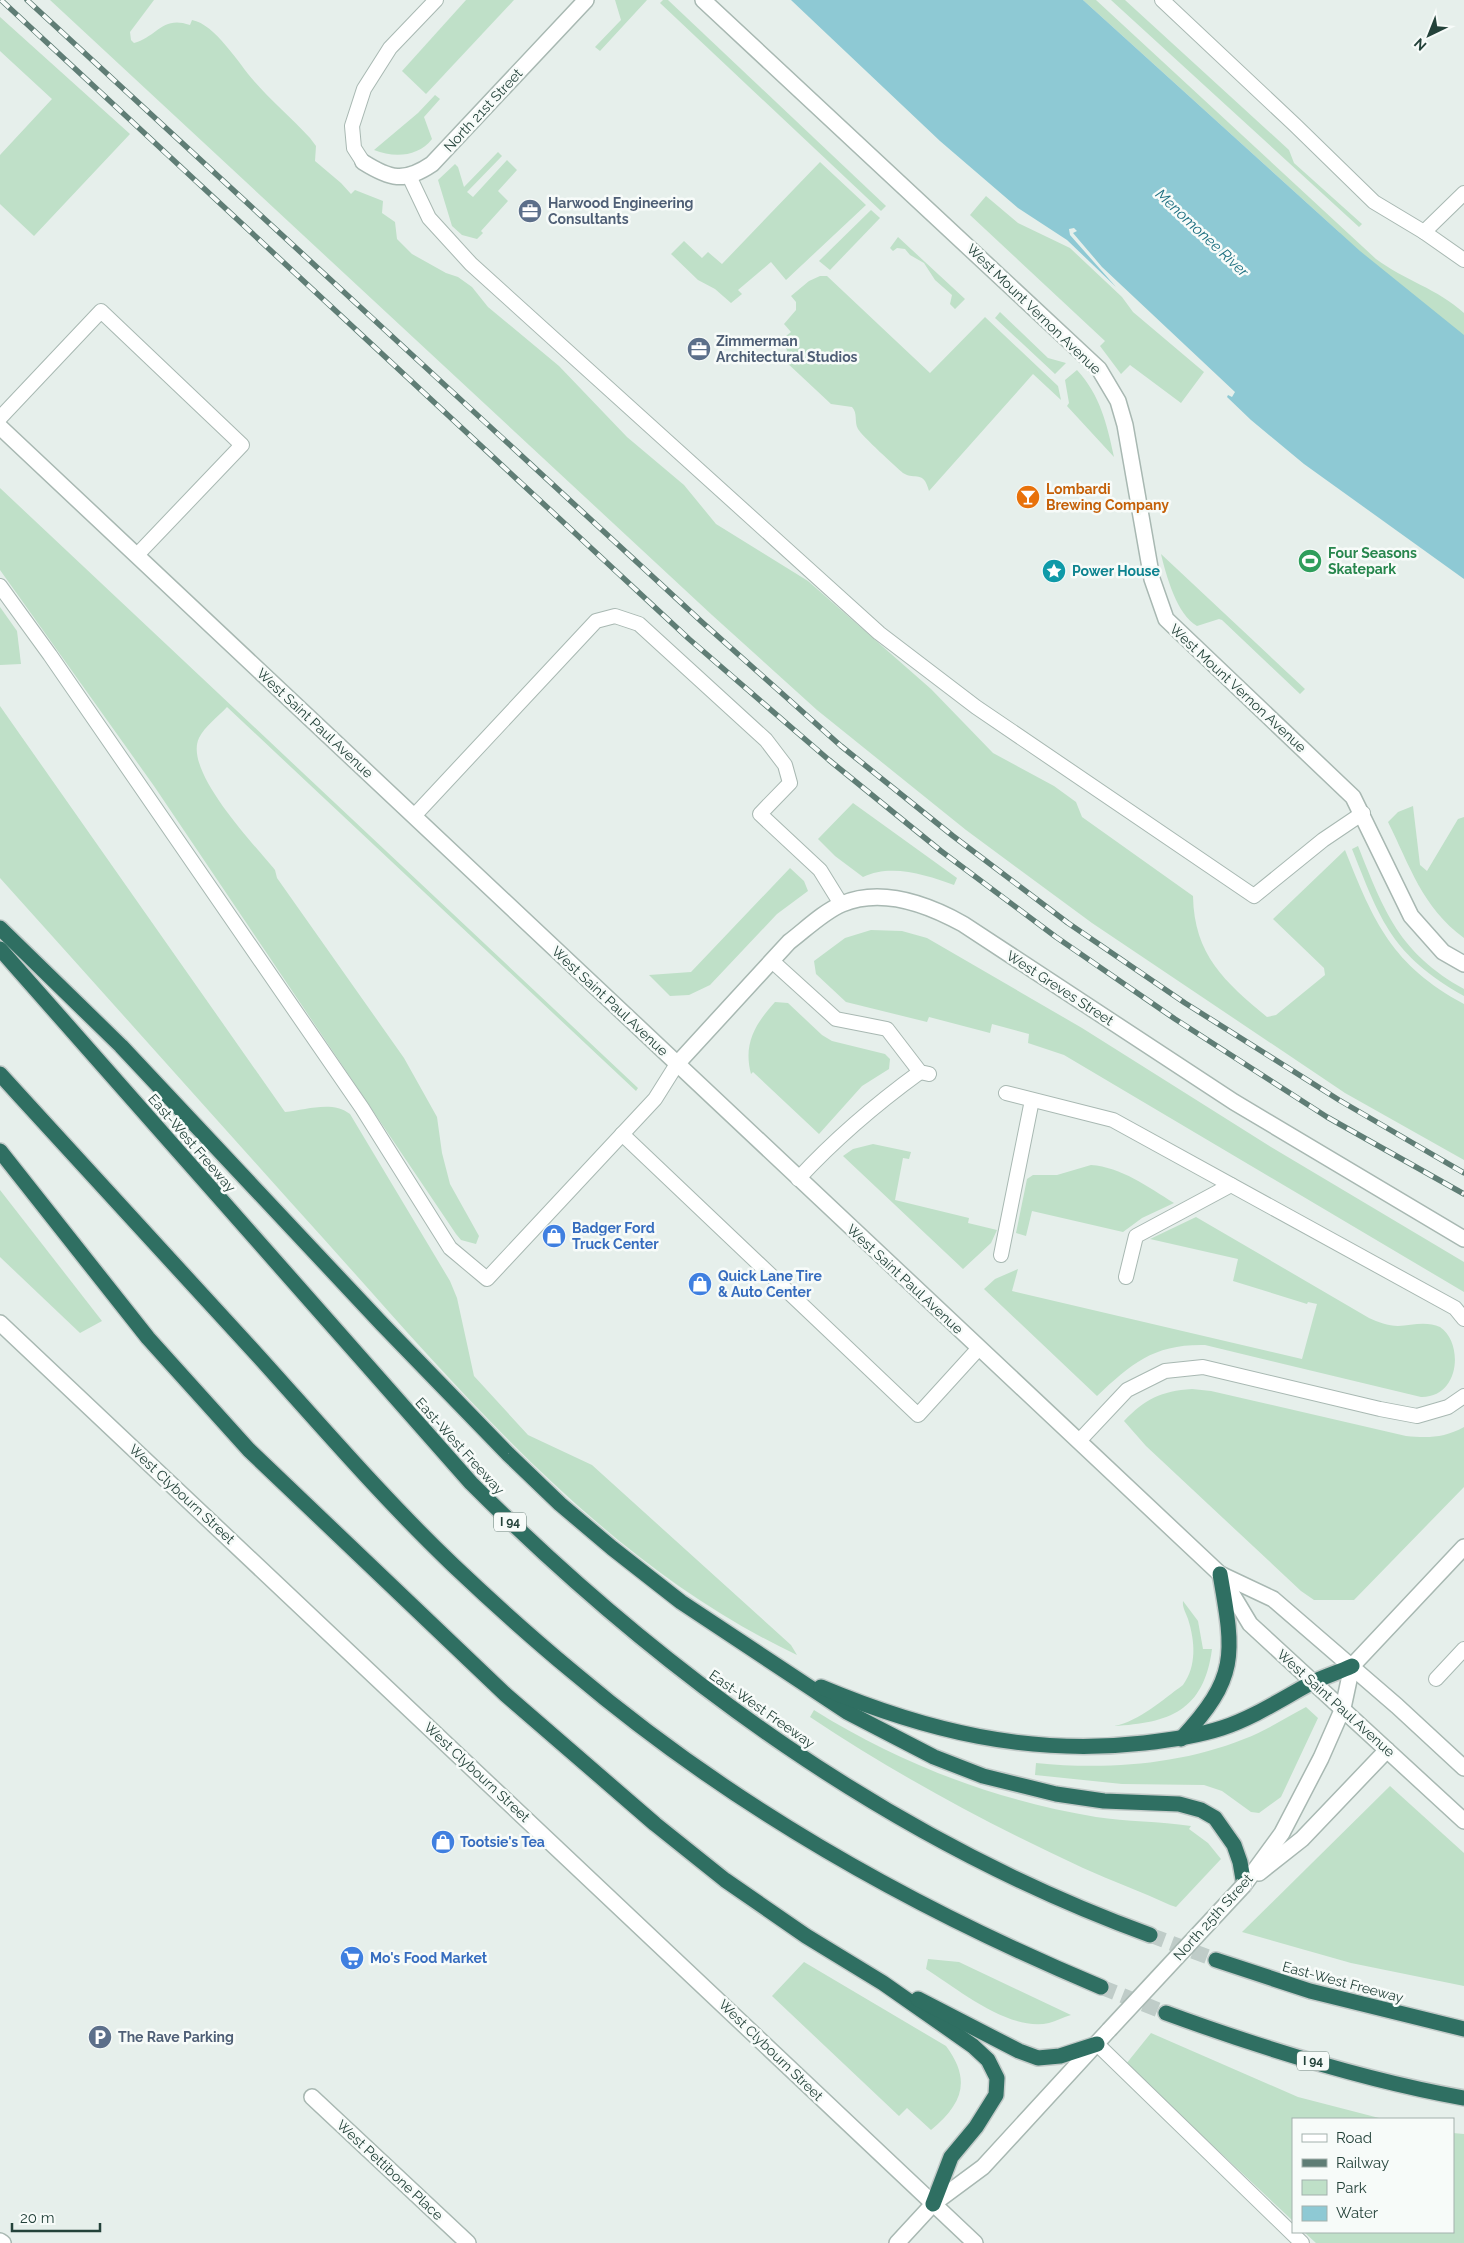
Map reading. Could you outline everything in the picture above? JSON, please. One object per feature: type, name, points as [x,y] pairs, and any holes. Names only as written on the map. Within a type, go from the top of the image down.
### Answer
[{"type":"highway","points":[[0,928],[121,1046],[382,1324],[540,1485],[612,1548],[681,1602],[847,1712],[887,1735],[934,1758],[983,1776],[1056,1794],[1104,1801],[1179,1804],[1201,1810],[1215,1818],[1234,1844],[1244,1885]]},
{"type":"highway","name":"East-West Freeway","points":[[0,949],[471,1483],[513,1526],[607,1611],[734,1711],[817,1767],[892,1812],[1040,1889],[1150,1935]]},
{"type":"highway","points":[[0,1074],[344,1451],[451,1563],[574,1673],[665,1745],[741,1798],[804,1837],[933,1910],[1101,1987]]},
{"type":"highway","points":[[0,1150],[148,1338],[249,1450],[324,1524],[506,1695],[655,1824],[741,1891],[806,1936],[882,1983],[973,2046],[988,2060],[997,2078],[996,2094],[976,2127],[951,2157],[933,2204]]},
{"type":"highway","points":[[1181,1739],[1217,1694],[1227,1668],[1231,1649],[1220,1574]]},
{"type":"highway","points":[[765,1659],[818,1686],[870,1707],[960,1734],[1030,1744],[1093,1747],[1181,1739],[1205,1733],[1245,1719],[1314,1682],[1352,1666]]},
{"type":"highway","name":"East-West Freeway","points":[[1216,1960],[1310,1991],[1464,2029]]},
{"type":"highway","points":[[882,1983],[959,2018],[1019,2051],[1038,2058],[1060,2056],[1097,2044]]},
{"type":"highway","name":"I 94","points":[[1166,2012],[1302,2058],[1374,2078],[1464,2098]]},
{"type":"street","name":"North 21st Street","points":[[410,176],[421,171],[443,153],[586,0]]},
{"type":"street","name":"West Mount Vernon Avenue","points":[[703,0],[1098,369],[1118,401],[1125,425],[1152,579],[1166,619],[1353,797],[1363,813],[1411,916],[1443,952],[1464,964]]},
{"type":"street","points":[[363,162],[382,174],[396,178],[410,176]]},
{"type":"street","name":"West Saint Paul Avenue","points":[[0,427],[1220,1574],[1250,1624],[1464,1821]]},
{"type":"street","name":"West Greves Street","points":[[677,1064],[789,942],[841,904],[868,897],[903,899],[941,912],[1234,1102],[1464,1239]]},
{"type":"street","name":"West Clybourn Street","points":[[0,1322],[975,2243]]},
{"type":"street","name":"North 25th Street","points":[[897,2243],[933,2204],[983,2167],[1244,1885],[1294,1811],[1342,1708],[1352,1666],[1464,1547]]},
{"type":"street","name":"West Saint Paul Avenue","points":[[1220,1574],[1273,1599],[1352,1666],[1464,1768]]},
{"type":"street","points":[[1244,1885],[1302,1839],[1387,1750]]},
{"type":"street","name":"West Pettibone Place","points":[[312,2097],[468,2243]]},
{"type":"lane","points":[[363,162],[354,148],[352,126],[364,89],[390,48],[436,0]]},
{"type":"lane","points":[[1162,0],[1296,125],[1374,202],[1424,232],[1464,260]]},
{"type":"lane","points":[[410,176],[429,218],[471,264],[878,633],[976,706],[1254,896],[1323,840],[1363,813]]},
{"type":"lane","points":[[1424,232],[1464,193]]},
{"type":"lane","points":[[0,418],[102,311],[242,445],[137,555]]},
{"type":"lane","points":[[0,586],[50,654],[362,1108],[450,1248],[487,1279],[655,1099],[677,1064]]},
{"type":"lane","points":[[414,816],[596,621],[615,616],[639,624],[766,740],[785,765],[790,783],[760,814],[820,870],[841,904]]},
{"type":"lane","points":[[772,961],[836,1019],[887,1030],[924,1073],[891,1092],[828,1147],[798,1179]]},
{"type":"lane","points":[[1006,1093],[1113,1120],[1455,1308],[1464,1319]]},
{"type":"lane","points":[[1001,1255],[1032,1100]]},
{"type":"lane","points":[[622,1134],[918,1415],[979,1348]]},
{"type":"lane","points":[[1126,1277],[1136,1236],[1231,1185]]},
{"type":"lane","points":[[1079,1441],[1127,1390],[1165,1371],[1203,1367],[1417,1416],[1448,1408],[1464,1396]]},
{"type":"lane","points":[[1436,1679],[1464,1649]]},
{"type":"lane","points":[[1097,2044],[1302,2243]]},
{"type":"green space","points":[[50,0],[154,0],[130,32],[131,40],[134,43],[173,23],[190,25],[192,20],[201,23],[209,29],[226,46],[248,74],[310,138],[316,146],[315,161],[351,194],[355,190],[383,201],[382,213],[395,222],[397,239],[412,254],[446,273],[458,277],[472,287],[488,307],[559,366],[627,437],[684,485],[716,524],[808,581],[931,689],[993,753],[1054,786],[1076,802],[1082,817],[1193,896],[1199,935],[1215,966],[1238,992],[1267,1017],[1276,1015],[1325,975],[1324,968],[1273,919],[1345,850],[1376,921],[1388,940],[1419,974],[1464,1004],[1464,1160],[1345,1093],[1092,923],[966,830],[817,710],[712,615]]},
{"type":"green space","points":[[466,0],[514,0],[426,94],[402,71]]},
{"type":"green space","points":[[615,0],[647,0],[600,51],[595,47],[621,20]]},
{"type":"green space","points":[[663,0],[668,0],[886,206],[881,211],[660,3]]},
{"type":"green space","points":[[1083,0],[1096,0],[1376,259],[1443,297],[1464,313],[1464,351],[1340,240],[1340,233]]},
{"type":"green space","points":[[1111,0],[1125,0],[1289,150],[1294,163],[1362,224],[1359,227]]},
{"type":"green space","points":[[0,17],[130,134],[34,236],[0,204],[0,155],[52,99],[0,51]]},
{"type":"green space","points":[[435,95],[440,99],[424,117],[432,139],[426,145],[413,152],[397,155],[374,150],[418,113]]},
{"type":"green space","points":[[498,152],[502,156],[467,192],[473,197],[507,160],[517,170],[498,191],[508,201],[481,231],[483,233],[477,239],[462,235],[452,226],[438,180],[455,164],[458,167],[464,187]]},
{"type":"green space","points":[[820,162],[866,205],[786,280],[771,262],[738,290],[742,294],[731,303],[715,289],[698,280],[671,254],[684,241],[702,258],[708,252],[722,264]]},
{"type":"green space","points":[[986,196],[1018,223],[1070,248],[1122,297],[1133,312],[1204,372],[1181,403],[1130,365],[1121,374],[1100,346],[1105,341],[970,215]]},
{"type":"green space","points":[[871,210],[880,218],[830,270],[819,261]]},
{"type":"green space","points":[[898,237],[965,299],[955,309],[950,304],[952,295],[935,280],[924,263],[910,255],[905,249],[897,248],[893,251],[890,248]]},
{"type":"green space","points":[[820,276],[827,276],[930,373],[985,317],[1058,386],[1061,400],[1033,374],[929,491],[927,484],[922,478],[903,473],[861,433],[858,429],[855,412],[852,407],[831,404],[785,361],[787,350],[781,340],[791,332],[784,324],[796,310],[796,302],[791,296],[809,281]]},
{"type":"green space","points":[[1000,312],[1048,358],[1066,363],[1055,374],[995,318]]},
{"type":"green space","points":[[1077,370],[1092,389],[1102,410],[1114,457],[1067,406],[1069,403],[1065,380]]},
{"type":"green space","points":[[0,488],[638,1088],[636,1091],[227,707],[199,738],[197,752],[201,769],[224,807],[275,870],[277,878],[404,1058],[437,1117],[442,1153],[450,1184],[479,1236],[476,1244],[461,1240],[456,1234],[154,786],[0,570]]},
{"type":"green space","points":[[1161,554],[1305,689],[1300,694],[1222,620],[1219,619],[1197,626],[1190,621],[1173,594]]},
{"type":"green space","points":[[0,607],[17,631],[21,664],[0,665]]},
{"type":"green space","points":[[0,706],[285,1112],[327,1107],[343,1110],[350,1114],[450,1281],[457,1298],[474,1376],[528,1435],[592,1465],[791,1645],[797,1655],[727,1617],[661,1573],[599,1524],[540,1470],[483,1414],[429,1356],[0,878]]},
{"type":"green space","points":[[853,803],[957,878],[954,885],[909,872],[885,871],[863,877],[835,856],[818,839]]},
{"type":"green space","points":[[1413,806],[1420,865],[1427,871],[1458,819],[1464,817],[1464,938],[1450,926],[1427,899],[1418,885],[1388,822],[1398,812]]},
{"type":"green space","points":[[1358,846],[1376,891],[1396,928],[1424,961],[1464,989],[1464,996],[1420,966],[1392,934],[1381,917],[1352,849]]},
{"type":"green space","points":[[790,868],[804,881],[808,891],[777,914],[710,985],[689,995],[670,996],[649,975],[691,972]]},
{"type":"green space","points":[[871,930],[902,931],[927,938],[1082,1028],[1271,1147],[1464,1262],[1464,1292],[1064,1055],[1028,1043],[1029,1034],[992,1024],[990,1033],[929,1017],[927,1022],[846,1002],[816,974],[814,961],[845,938]]},
{"type":"green space","points":[[775,1002],[788,1003],[822,1035],[832,1041],[885,1054],[890,1059],[889,1069],[862,1086],[819,1134],[753,1072],[751,1074],[749,1053],[752,1035],[762,1018]]},
{"type":"green space","points":[[873,1144],[911,1152],[909,1159],[903,1158],[895,1200],[969,1218],[968,1223],[997,1230],[991,1243],[963,1269],[843,1156],[853,1149]]},
{"type":"green space","points":[[1091,1165],[1124,1174],[1174,1203],[1142,1218],[1123,1232],[1032,1211],[1026,1236],[1016,1233],[1027,1179],[1033,1175],[1057,1175]]},
{"type":"green space","points":[[0,1190],[102,1321],[80,1333],[0,1257]]},
{"type":"green space","points":[[1196,1217],[1369,1318],[1394,1326],[1425,1324],[1440,1327],[1448,1335],[1453,1345],[1455,1356],[1450,1380],[1444,1389],[1434,1395],[1421,1397],[1205,1345],[1172,1348],[1145,1358],[1121,1374],[1097,1396],[984,1289],[995,1279],[1018,1269],[1012,1291],[1302,1359],[1317,1304],[1308,1302],[1307,1304],[1233,1281],[1238,1259],[1150,1239]]},
{"type":"green space","points":[[1192,1389],[1211,1391],[1406,1436],[1436,1436],[1464,1427],[1464,1487],[1354,1600],[1314,1600],[1301,1591],[1146,1446],[1124,1421],[1139,1407],[1162,1394]]},
{"type":"green space","points":[[1183,1601],[1198,1621],[1203,1649],[1212,1649],[1208,1670],[1201,1687],[1192,1700],[1181,1710],[1167,1717],[1114,1726],[1142,1715],[1183,1685],[1188,1678],[1193,1662],[1193,1645]]},
{"type":"green space","points":[[1306,1707],[1318,1718],[1281,1797],[1259,1813],[1251,1812],[1222,1791],[1204,1785],[1122,1784],[1035,1775],[1036,1763],[1088,1766],[1115,1765],[1168,1760],[1194,1755],[1252,1736]]},
{"type":"green space","points":[[814,1710],[880,1747],[914,1763],[985,1790],[1058,1810],[1096,1817],[1191,1826],[1189,1829],[1208,1843],[1221,1859],[1176,1907],[1170,1905],[1083,1868],[944,1798],[876,1759],[810,1717]]},
{"type":"green space","points":[[1390,1786],[1464,1853],[1464,1986],[1351,1963],[1242,1932]]},
{"type":"green space","points":[[928,1959],[959,1962],[1071,2015],[1049,2023],[1034,2024],[1017,2021],[1001,2015],[984,2007],[926,1969]]},
{"type":"green space","points":[[804,1962],[946,2046],[959,2070],[960,2091],[950,2111],[931,2130],[907,2108],[899,2116],[772,1996]]},
{"type":"green space","points":[[1151,2033],[1298,2097],[1379,2118],[1292,2118],[1292,2220],[1126,2064]]},
{"type":"green space","points":[[1454,2133],[1464,2134],[1464,2243],[1316,2243],[1305,2233],[1454,2233]]},
{"type":"water","name":"Menomonee River","points":[[791,0],[1083,0],[1360,251],[1464,335],[1464,579],[1304,464],[1251,420],[1227,397],[1228,395],[1232,397],[1235,392],[1102,267],[1073,233],[1077,231],[1074,228],[1069,229],[1070,235],[1116,287],[1067,240],[1018,208],[940,141]]},
{"type":"tunnel","points":[[1150,1935],[1216,1960]]},
{"type":"tunnel","points":[[1101,1987],[1166,2013]]},
{"type":"railway","points":[[1,0],[689,639],[829,760],[941,851],[1056,937],[1175,1019],[1327,1117],[1464,1194]]},
{"type":"railway","points":[[27,0],[703,623],[841,746],[953,836],[1068,923],[1185,1003],[1339,1100],[1464,1173]]},
{"type":"place","name":"Harwood Engineering Consultants","points":[[530,211]]},
{"type":"place","name":"Zimmerman Architectural Studios","points":[[699,349]]},
{"type":"place","name":"Lombardi Brewing Company","points":[[1028,497]]},
{"type":"place","name":"Four Seasons Skatepark","points":[[1310,561]]},
{"type":"place","name":"Power House","points":[[1054,571]]},
{"type":"place","name":"Badger Ford Truck Center","points":[[554,1236]]},
{"type":"place","name":"Quick Lane Tire & Auto Center","points":[[700,1284]]},
{"type":"place","name":"Tootsie's Tea","points":[[443,1842]]},
{"type":"place","name":"Mo's Food Market","points":[[352,1958]]},
{"type":"place","name":"The Rave Parking","points":[[100,2037]]}]
